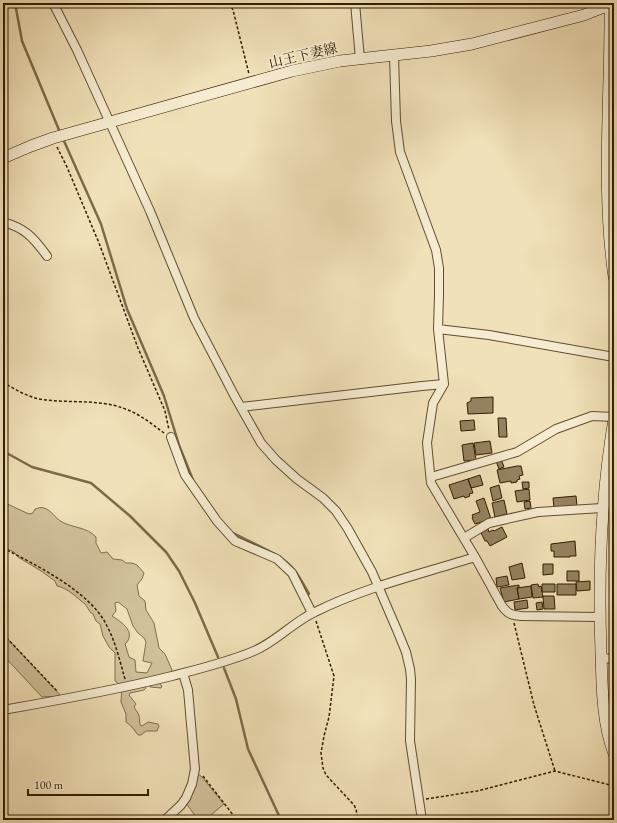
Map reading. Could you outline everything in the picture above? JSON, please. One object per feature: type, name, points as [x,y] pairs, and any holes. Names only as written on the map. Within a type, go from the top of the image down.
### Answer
[{"type":"main road","name":"山王下妻線","points":[[3,158],[24,148],[53,138],[251,82],[320,65],[431,51],[472,44],[584,15],[611,4]]},
{"type":"main road","points":[[611,4],[607,139],[609,244],[614,277]]},
{"type":"main road","points":[[614,418],[609,482],[602,508],[599,563],[599,617],[605,711],[608,733],[614,754]]},
{"type":"street","points":[[53,3],[74,43],[150,211],[194,318],[261,443],[276,460],[297,479],[323,498],[336,511],[372,572],[406,652],[410,669],[410,742],[422,820]]},
{"type":"street","points":[[354,3],[360,59]]},
{"type":"street","points":[[394,56],[396,121],[400,152],[436,250],[439,268],[438,329],[444,384],[433,403],[427,443],[431,483],[507,613],[512,615],[599,617]]},
{"type":"street","points":[[3,222],[17,226],[35,239],[47,256]]},
{"type":"street","points":[[438,329],[476,335],[489,335],[614,357]]},
{"type":"street","points":[[241,407],[444,384]]},
{"type":"street","points":[[431,477],[517,452],[556,429],[592,416],[614,418]]},
{"type":"street","points":[[171,438],[185,475],[217,521],[235,541],[277,559],[292,573],[312,613]]},
{"type":"street","points":[[464,538],[489,523],[496,521],[538,512],[602,508]]},
{"type":"street","points":[[3,710],[64,700],[127,687],[183,673],[254,651],[312,613],[334,602],[475,557]]},
{"type":"street","points":[[601,658],[614,658]]},
{"type":"street","points":[[164,820],[181,805],[186,798],[192,784],[195,769],[188,690],[183,673]]},
{"type":"path","points":[[229,3],[233,10],[251,82]]},
{"type":"path","points":[[53,138],[96,236],[138,348],[165,411],[171,438]]},
{"type":"path","points":[[3,382],[27,395],[41,399],[86,402],[127,409],[143,418],[171,438]]},
{"type":"path","points":[[3,548],[79,592],[90,603],[107,625],[127,687]]},
{"type":"path","points":[[312,613],[319,628],[334,676],[329,717],[321,753],[323,768],[326,775],[354,805],[358,820]]},
{"type":"path","points":[[512,615],[534,705],[555,771]]},
{"type":"path","points":[[3,634],[64,700]]},
{"type":"path","points":[[195,769],[214,790],[236,820]]},
{"type":"path","points":[[418,800],[477,791],[555,771],[614,786]]},
{"type":"shaded area","points":[[3,502],[29,514],[33,513],[35,509],[43,508],[49,510],[62,522],[84,529],[96,537],[96,543],[101,553],[107,552],[113,559],[122,560],[126,563],[137,565],[144,573],[142,579],[137,585],[139,596],[145,601],[146,610],[154,623],[159,648],[165,654],[172,670],[170,675],[158,682],[162,686],[161,688],[150,687],[149,684],[144,685],[146,688],[144,690],[130,693],[129,695],[136,704],[134,707],[139,715],[140,725],[142,726],[148,722],[158,724],[159,726],[157,731],[146,731],[141,735],[138,735],[126,722],[126,714],[121,702],[122,686],[115,681],[115,653],[109,647],[103,636],[100,624],[96,621],[86,605],[69,591],[57,586],[55,581],[18,557],[14,552],[3,547]],"holes":[[[118,602],[127,609],[133,626],[146,642],[143,661],[152,663],[147,673],[136,672],[135,660],[129,657],[125,644],[128,640],[129,632],[120,621],[112,616],[116,611],[115,603]]]},
{"type":"shaded area","points":[[3,634],[61,696],[42,697],[3,655]]},
{"type":"shaded area","points":[[197,773],[224,804],[205,820],[198,820],[186,803]]},
{"type":"building","points":[[493,397],[493,413],[468,414],[467,403],[471,401],[471,398]]},
{"type":"building","points":[[498,418],[506,418],[507,437],[499,437]]},
{"type":"building","points":[[474,420],[475,430],[461,431],[460,421]]},
{"type":"building","points":[[490,441],[492,453],[476,455],[474,443]]},
{"type":"building","points":[[473,443],[476,460],[464,461],[462,445]]},
{"type":"building","points":[[501,459],[504,467],[499,469],[496,461]]},
{"type":"building","points":[[521,466],[523,475],[519,476],[520,479],[517,480],[517,482],[511,483],[511,481],[500,483],[497,470]]},
{"type":"building","points":[[480,475],[483,485],[471,488],[468,479]]},
{"type":"building","points":[[468,479],[473,493],[469,494],[470,496],[465,498],[464,496],[454,499],[449,485]]},
{"type":"building","points":[[522,482],[529,482],[529,488],[523,489]]},
{"type":"building","points":[[499,485],[502,498],[493,501],[490,488]]},
{"type":"building","points":[[529,489],[530,500],[517,502],[515,491]]},
{"type":"building","points":[[576,496],[577,506],[554,508],[553,498]]},
{"type":"building","points":[[484,498],[491,519],[475,524],[472,515],[480,512],[476,501]]},
{"type":"building","points":[[504,500],[507,514],[495,517],[492,503]]},
{"type":"building","points":[[530,501],[531,508],[525,509],[524,502]]},
{"type":"building","points":[[502,527],[507,537],[490,546],[487,541],[485,541],[481,533],[488,529],[489,532]]},
{"type":"building","points":[[575,541],[576,556],[554,557],[554,551],[551,551],[551,544]]},
{"type":"building","points":[[522,563],[525,578],[512,580],[509,567]]},
{"type":"building","points":[[543,564],[553,564],[553,574],[543,575]]},
{"type":"building","points":[[567,571],[579,571],[579,581],[567,581]]},
{"type":"building","points":[[507,576],[509,585],[497,587],[496,578]]},
{"type":"building","points":[[590,581],[590,590],[577,591],[576,582]]},
{"type":"building","points":[[538,584],[539,587],[541,586],[543,597],[533,598],[531,585]]},
{"type":"building","points":[[542,584],[555,584],[555,592],[542,592]]},
{"type":"building","points":[[557,584],[576,584],[576,595],[557,595]]},
{"type":"building","points":[[519,585],[519,588],[517,588],[519,599],[504,602],[500,588]]},
{"type":"building","points":[[531,586],[532,597],[519,599],[517,588]]},
{"type":"building","points":[[543,596],[554,596],[555,609],[544,609]]},
{"type":"building","points":[[527,600],[528,608],[515,610],[514,602]]},
{"type":"building","points":[[542,602],[543,609],[537,610],[536,603]]},
{"type":"waterway","points":[[15,3],[22,41],[59,130]]},
{"type":"waterway","points":[[64,141],[101,224],[127,309],[164,396],[179,445],[193,480]]},
{"type":"waterway","points":[[3,451],[32,467],[91,483],[130,516],[166,552],[179,571],[195,603],[218,657]]},
{"type":"waterway","points":[[231,532],[277,555]]},
{"type":"waterway","points":[[284,560],[301,580],[309,594]]},
{"type":"waterway","points":[[224,668],[236,699],[248,749],[281,820]]}]
